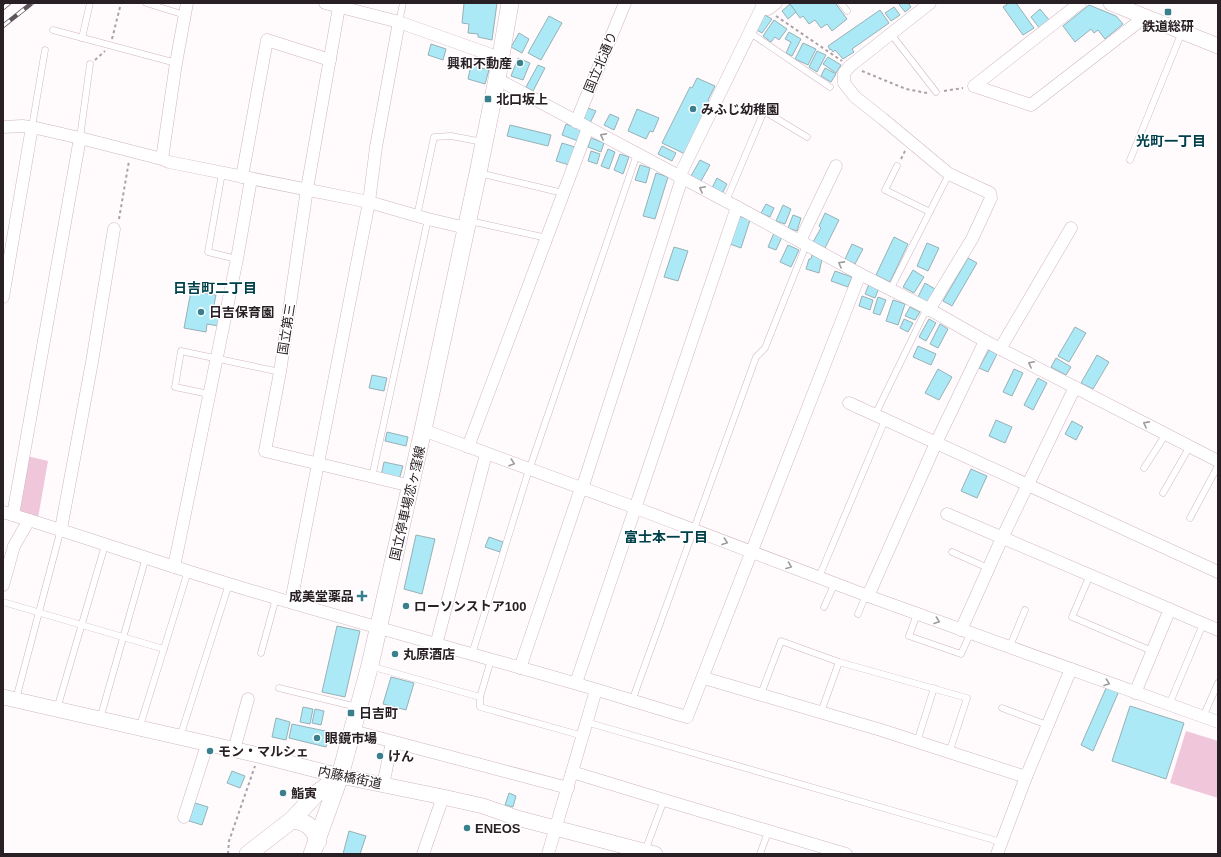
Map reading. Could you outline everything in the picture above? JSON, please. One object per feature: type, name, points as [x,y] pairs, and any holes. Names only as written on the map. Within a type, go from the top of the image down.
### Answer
[{"type":"main road","name":"国立停車場恋ヶ窪線","points":[[315,847],[340,776],[370,666],[411,486],[478,173],[497,79],[510,3]]},
{"type":"main road","points":[[248,854],[292,820],[316,794],[340,776]]},
{"type":"main road","points":[[292,820],[301,821],[315,832],[315,847]]},
{"type":"street","points":[[325,3],[399,22],[500,58]]},
{"type":"street","name":"国立北通り","points":[[576,122],[625,3]]},
{"type":"street","points":[[763,4],[766,9],[768,9],[776,3]]},
{"type":"street","points":[[928,309],[972,239],[991,198],[990,193],[949,174],[911,141],[855,97],[844,83],[844,73],[850,66],[930,3]]},
{"type":"street","points":[[1080,3],[974,86],[1031,105],[1146,16]]},
{"type":"street","points":[[1110,3],[1146,16],[1218,46]]},
{"type":"street","points":[[520,668],[576,501],[582,489],[681,178],[763,4]]},
{"type":"street","name":"国立第三","points":[[339,7],[307,189],[280,372],[266,451],[411,486]]},
{"type":"street","points":[[162,159],[186,9]]},
{"type":"street","points":[[291,602],[369,202],[376,147],[399,22]]},
{"type":"street","points":[[174,567],[237,259],[267,40],[330,60]]},
{"type":"street","points":[[497,79],[1000,349],[1218,461]]},
{"type":"street","points":[[3,127],[32,127],[222,174],[369,202],[422,218],[467,224]]},
{"type":"street","points":[[3,298],[32,127]]},
{"type":"street","points":[[468,447],[588,128]]},
{"type":"street","points":[[80,138],[8,513],[229,584],[378,628],[576,683],[687,717],[704,678],[860,274]]},
{"type":"street","points":[[803,243],[836,166]]},
{"type":"street","points":[[576,683],[636,508],[732,204]]},
{"type":"street","points":[[1000,349],[1071,228]]},
{"type":"street","points":[[61,529],[92,362],[114,229]]},
{"type":"street","points":[[867,595],[936,443],[985,341]]},
{"type":"street","points":[[966,631],[988,568],[1075,387]]},
{"type":"street","points":[[849,403],[1218,572]]},
{"type":"street","points":[[423,430],[636,508],[917,614],[1010,646],[1135,693],[1218,722]]},
{"type":"street","points":[[436,644],[486,454]]},
{"type":"street","points":[[947,514],[1218,630]]},
{"type":"street","points":[[3,585],[14,546],[29,520]]},
{"type":"street","points":[[1135,693],[1170,609]]},
{"type":"street","points":[[997,854],[1026,777],[1070,669]]},
{"type":"street","points":[[704,678],[821,712],[1026,777]]},
{"type":"street","points":[[548,854],[596,690]]},
{"type":"street","name":"内藤橋街道","points":[[10,699],[207,745],[258,755],[340,776],[483,806],[517,818],[650,853]]},
{"type":"street","points":[[234,750],[248,699]]},
{"type":"street","points":[[353,731],[568,788]]},
{"type":"street","points":[[383,785],[392,742]]},
{"type":"street","points":[[184,817],[207,745]]},
{"type":"street","points":[[572,772],[768,832],[846,854]]},
{"type":"street","points":[[423,854],[443,797]]},
{"type":"lane","points":[[82,38],[90,3]]},
{"type":"lane","points":[[146,3],[186,9]]},
{"type":"lane","points":[[399,22],[403,3]]},
{"type":"lane","points":[[842,3],[847,11]]},
{"type":"lane","points":[[53,30],[176,64]]},
{"type":"lane","points":[[1130,160],[1182,31]]},
{"type":"lane","points":[[749,32],[830,87]]},
{"type":"lane","points":[[891,34],[936,92]]},
{"type":"lane","points":[[32,127],[45,50]]},
{"type":"lane","points":[[80,138],[90,64]]},
{"type":"lane","points":[[732,204],[764,111],[807,137]]},
{"type":"lane","points":[[372,477],[422,218],[434,137],[451,136],[484,143]]},
{"type":"lane","points":[[472,654],[530,469],[637,154]]},
{"type":"lane","points":[[897,166],[885,190],[930,212]]},
{"type":"lane","points":[[478,173],[563,193]]},
{"type":"lane","points":[[222,174],[208,252],[237,259]]},
{"type":"lane","points":[[890,290],[949,174]]},
{"type":"lane","points":[[467,224],[547,238]]},
{"type":"lane","points":[[632,701],[756,357],[764,348],[803,243]]},
{"type":"lane","points":[[819,577],[880,417],[928,309]]},
{"type":"lane","points":[[209,394],[175,386],[181,351],[280,372]]},
{"type":"lane","points":[[1144,468],[1166,434]]},
{"type":"lane","points":[[1164,494],[1190,446]]},
{"type":"lane","points":[[1190,518],[1218,466]]},
{"type":"lane","points":[[10,699],[40,613],[61,529]]},
{"type":"lane","points":[[57,709],[105,545]]},
{"type":"lane","points":[[952,552],[988,568]]},
{"type":"lane","points":[[100,720],[146,557]]},
{"type":"lane","points":[[139,729],[188,571]]},
{"type":"lane","points":[[1090,575],[1072,617],[1152,651]]},
{"type":"lane","points":[[824,607],[835,583]]},
{"type":"lane","points":[[180,738],[229,584]]},
{"type":"lane","points":[[858,614],[867,595]]},
{"type":"lane","points":[[261,653],[276,598]]},
{"type":"lane","points":[[3,602],[164,649]]},
{"type":"lane","points":[[1010,646],[1025,610]]},
{"type":"lane","points":[[917,614],[909,636],[961,654],[966,631]]},
{"type":"lane","points":[[1169,705],[1204,624]]},
{"type":"lane","points":[[760,694],[781,641],[839,662],[967,698],[950,753]]},
{"type":"lane","points":[[491,660],[480,696],[480,707],[583,736]]},
{"type":"lane","points":[[821,712],[839,662]]},
{"type":"lane","points":[[370,666],[480,696]]},
{"type":"lane","points":[[1203,717],[1218,683]]},
{"type":"lane","points":[[279,688],[359,708]]},
{"type":"lane","points":[[917,742],[934,688]]},
{"type":"lane","points":[[1002,708],[1047,725]]},
{"type":"lane","points":[[586,722],[1001,842]]},
{"type":"lane","points":[[650,853],[664,800]]},
{"type":"lane","points":[[760,854],[768,832]]},
{"type":"path","points":[[897,166],[911,141]]},
{"type":"path","points":[[114,229],[118,228],[131,152]]},
{"type":"path","points":[[228,854],[229,841],[258,755]]},
{"type":"shaded area","points":[[27,456],[48,461],[38,518],[17,511]]},
{"type":"shaded area","points":[[1186,731],[1218,741],[1218,798],[1170,783]]},
{"type":"building","points":[[464,3],[497,3],[492,40],[478,37],[478,34],[468,33],[469,24],[462,23]]},
{"type":"building","points":[[837,3],[836,4],[847,19],[832,31],[827,24],[821,28],[815,20],[809,24],[803,16],[800,18],[790,4]]},
{"type":"building","points":[[898,3],[910,3],[909,4],[911,7],[905,12]]},
{"type":"building","points":[[1009,3],[1016,3],[1034,28],[1023,35],[1003,7]]},
{"type":"building","points":[[790,4],[796,12],[788,19],[782,11]]},
{"type":"building","points":[[1089,5],[1116,16],[1123,24],[1105,39],[1098,30],[1094,33],[1091,29],[1075,42],[1063,26]]},
{"type":"building","points":[[894,7],[900,15],[891,21],[885,13]]},
{"type":"building","points":[[1040,9],[1050,21],[1040,29],[1031,17]]},
{"type":"building","points":[[880,10],[889,23],[852,49],[854,52],[843,59],[835,50],[833,52],[831,49],[830,50],[828,46]]},
{"type":"building","points":[[765,15],[772,19],[762,33],[755,29]]},
{"type":"building","points":[[549,16],[562,23],[541,60],[528,53]]},
{"type":"building","points":[[774,20],[787,29],[779,40],[775,37],[771,42],[763,36]]},
{"type":"building","points":[[789,32],[801,39],[792,56],[786,53],[791,42],[785,39]]},
{"type":"building","points":[[519,33],[529,39],[522,53],[511,47]]},
{"type":"building","points":[[803,43],[816,49],[808,65],[795,59]]},
{"type":"building","points":[[431,44],[446,49],[443,60],[428,55]]},
{"type":"building","points":[[817,51],[826,55],[817,72],[809,67]]},
{"type":"building","points":[[476,54],[492,60],[489,67],[474,61]]},
{"type":"building","points":[[828,57],[841,65],[836,73],[823,64]]},
{"type":"building","points":[[518,58],[530,63],[523,80],[511,76]]},
{"type":"building","points":[[471,65],[489,70],[485,84],[468,79]]},
{"type":"building","points":[[538,65],[545,68],[533,91],[526,87]]},
{"type":"building","points":[[825,68],[836,74],[831,82],[821,76]]},
{"type":"building","points":[[697,78],[715,86],[708,100],[711,102],[685,154],[662,143],[690,87],[692,88]]},
{"type":"building","points":[[588,108],[596,111],[590,123],[583,119]]},
{"type":"building","points":[[637,109],[659,118],[653,132],[650,131],[646,139],[628,131]]},
{"type":"building","points":[[610,114],[619,118],[614,130],[604,125]]},
{"type":"building","points":[[566,124],[582,130],[578,141],[562,135]]},
{"type":"building","points":[[510,125],[551,135],[548,146],[507,136]]},
{"type":"building","points":[[591,138],[604,143],[601,152],[588,147]]},
{"type":"building","points":[[562,143],[575,147],[569,165],[556,161]]},
{"type":"building","points":[[662,146],[676,153],[672,161],[658,154]]},
{"type":"building","points":[[608,149],[615,152],[609,169],[601,166]]},
{"type":"building","points":[[591,151],[600,154],[597,164],[588,161]]},
{"type":"building","points":[[620,154],[629,157],[623,174],[614,170]]},
{"type":"building","points":[[700,160],[710,165],[701,181],[691,176]]},
{"type":"building","points":[[640,165],[650,168],[646,183],[635,180]]},
{"type":"building","points":[[656,173],[668,177],[655,219],[643,216]]},
{"type":"building","points":[[717,178],[727,184],[722,194],[712,188]]},
{"type":"building","points":[[766,204],[774,208],[770,217],[761,213]]},
{"type":"building","points":[[783,205],[791,209],[785,224],[776,221]]},
{"type":"building","points":[[825,213],[839,220],[825,248],[813,242],[821,228],[819,226]]},
{"type":"building","points":[[793,215],[801,218],[797,231],[788,228]]},
{"type":"building","points":[[739,216],[750,220],[741,248],[730,244]]},
{"type":"building","points":[[774,233],[782,237],[776,250],[768,247]]},
{"type":"building","points":[[894,237],[908,244],[890,282],[876,275]]},
{"type":"building","points":[[927,243],[939,248],[928,271],[917,266]]},
{"type":"building","points":[[852,244],[863,249],[855,264],[845,259]]},
{"type":"building","points":[[788,245],[799,250],[791,267],[780,262]]},
{"type":"building","points":[[674,247],[688,251],[678,281],[664,277]]},
{"type":"building","points":[[812,255],[822,259],[819,273],[806,269]]},
{"type":"building","points":[[968,258],[977,263],[952,306],[943,301]]},
{"type":"building","points":[[913,270],[924,277],[914,293],[903,287]]},
{"type":"building","points":[[835,271],[852,277],[848,287],[831,281]]},
{"type":"building","points":[[925,283],[935,289],[928,303],[918,297]]},
{"type":"building","points":[[869,284],[879,288],[875,298],[865,294]]},
{"type":"building","points":[[191,291],[216,295],[214,305],[223,307],[219,326],[207,324],[206,332],[184,328]]},
{"type":"building","points":[[862,296],[873,300],[870,310],[859,306]]},
{"type":"building","points":[[878,297],[886,300],[880,315],[873,313]]},
{"type":"building","points":[[893,300],[905,304],[898,325],[886,321]]},
{"type":"building","points":[[910,307],[920,312],[915,320],[905,316]]},
{"type":"building","points":[[904,319],[913,323],[908,332],[900,328]]},
{"type":"building","points":[[929,319],[936,323],[926,341],[919,337]]},
{"type":"building","points":[[940,324],[948,329],[938,348],[930,344]]},
{"type":"building","points":[[1075,327],[1086,333],[1069,362],[1058,356]]},
{"type":"building","points":[[918,346],[936,354],[931,365],[913,357]]},
{"type":"building","points":[[989,350],[997,354],[988,372],[979,368]]},
{"type":"building","points":[[1097,355],[1109,362],[1093,389],[1081,383]]},
{"type":"building","points":[[1056,358],[1071,367],[1066,375],[1051,367]]},
{"type":"building","points":[[938,369],[952,377],[939,400],[925,393]]},
{"type":"building","points":[[1014,369],[1023,373],[1012,396],[1003,392]]},
{"type":"building","points":[[372,375],[387,378],[384,391],[369,388]]},
{"type":"building","points":[[1038,378],[1047,383],[1033,410],[1024,405]]},
{"type":"building","points":[[996,420],[1012,427],[1005,443],[989,436]]},
{"type":"building","points":[[1072,421],[1083,427],[1076,440],[1065,434]]},
{"type":"building","points":[[387,432],[408,437],[406,446],[385,441]]},
{"type":"building","points":[[384,462],[403,466],[399,480],[381,476]]},
{"type":"building","points":[[971,469],[987,476],[977,498],[961,491]]},
{"type":"building","points":[[416,535],[435,539],[422,594],[404,589]]},
{"type":"building","points":[[489,537],[503,542],[500,552],[485,547]]},
{"type":"building","points":[[337,626],[360,631],[345,697],[322,692]]},
{"type":"building","points":[[391,677],[414,683],[406,710],[383,704]]},
{"type":"building","points":[[1107,686],[1119,691],[1093,751],[1081,745]]},
{"type":"building","points":[[1130,706],[1184,723],[1166,779],[1112,761]]},
{"type":"building","points":[[303,707],[313,709],[310,724],[300,722]]},
{"type":"building","points":[[315,709],[324,711],[321,725],[312,723]]},
{"type":"building","points":[[276,718],[290,722],[286,740],[272,737]]},
{"type":"building","points":[[292,724],[330,732],[326,747],[289,738]]},
{"type":"building","points":[[232,771],[245,776],[240,788],[227,783]]},
{"type":"building","points":[[509,793],[516,796],[513,807],[505,805]]},
{"type":"building","points":[[195,803],[208,807],[202,825],[189,821]]},
{"type":"building","points":[[349,831],[366,836],[360,854],[343,854]]},
{"type":"railway","points":[[3,8],[9,3]]},
{"type":"railway","points":[[3,26],[32,3]]},
{"type":"place","name":"鉄道総研","points":[[1168,12]]},
{"type":"place","name":"興和不動産","points":[[520,63]]},
{"type":"place","name":"北口坂上","points":[[488,99]]},
{"type":"place","name":"みふじ幼稚園","points":[[693,109]]},
{"type":"place","name":"日吉保育園","points":[[201,312]]},
{"type":"place","name":"成美堂薬品","points":[[362,596]]},
{"type":"place","name":"ローソンストア100","points":[[406,606]]},
{"type":"place","name":"丸原酒店","points":[[395,654]]},
{"type":"place","name":"日吉町","points":[[351,713]]},
{"type":"place","name":"眼鏡市場","points":[[317,738]]},
{"type":"place","name":"モン・マルシェ","points":[[210,751]]},
{"type":"place","name":"けん","points":[[380,756]]},
{"type":"place","name":"鮨寅","points":[[283,793]]},
{"type":"place","name":"ENEOS","points":[[467,828]]},
{"type":"district","name":"光町一丁目","points":[[1171,141]]},
{"type":"district","name":"日吉町二丁目","points":[[215,288]]},
{"type":"district","name":"富士本一丁目","points":[[666,537]]}]
